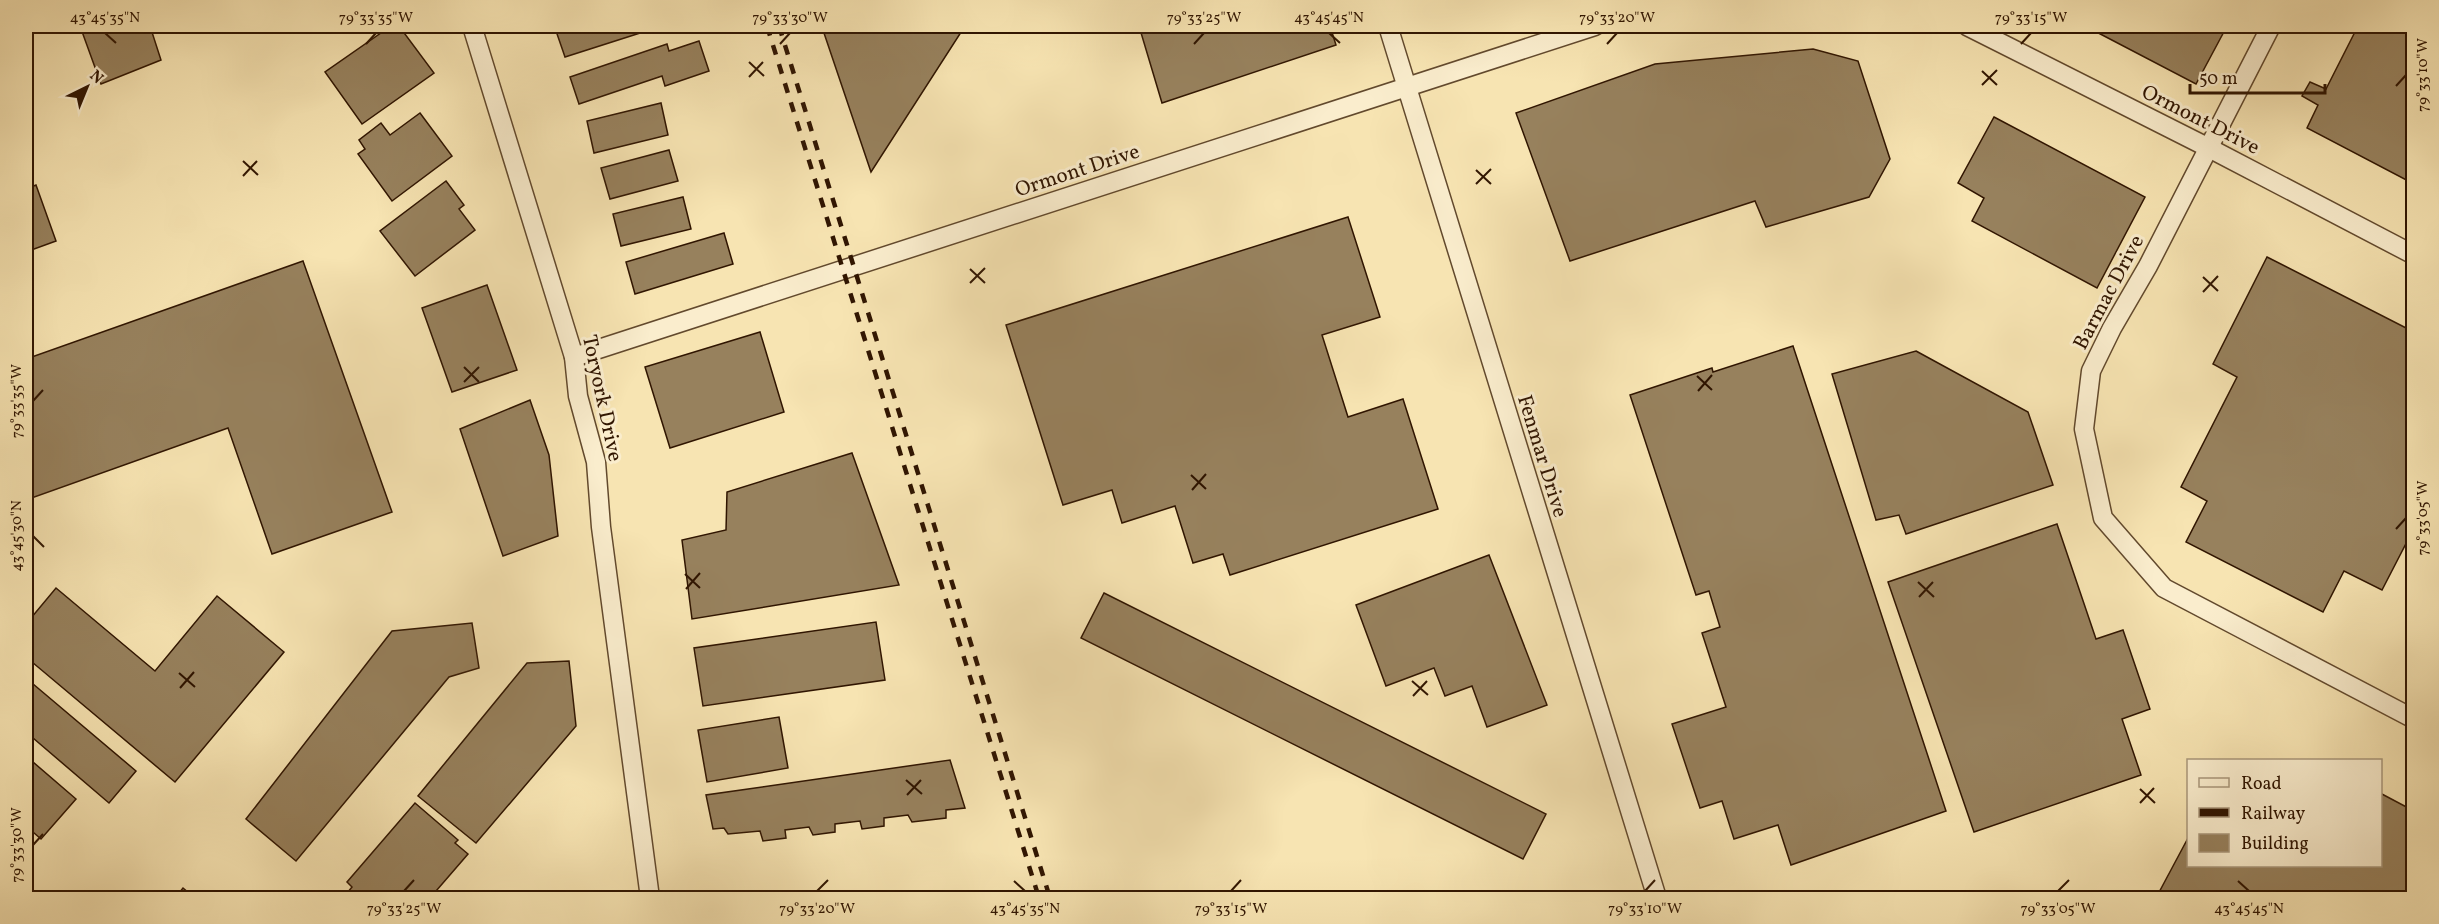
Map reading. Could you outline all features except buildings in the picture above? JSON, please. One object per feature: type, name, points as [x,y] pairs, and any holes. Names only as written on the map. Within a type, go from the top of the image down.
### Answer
[{"type":"street","name":"Toryork Drive","points":[[472,26],[574,357],[578,396],[597,462],[601,527],[650,898]]},
{"type":"street","name":"Fenmar Drive","points":[[1388,26],[1657,898]]},
{"type":"street","name":"Ormont Drive","points":[[574,357],[1595,26]]},
{"type":"street","name":"Ormont Drive","points":[[1967,26],[2414,255]]},
{"type":"street","name":"Barmac Drive","points":[[2271,26],[2091,371],[2084,429],[2103,518],[2164,588],[2414,719]]},
{"type":"railway","points":[[767,26],[1039,898]]},
{"type":"railway","points":[[779,26],[1050,898]]}]
